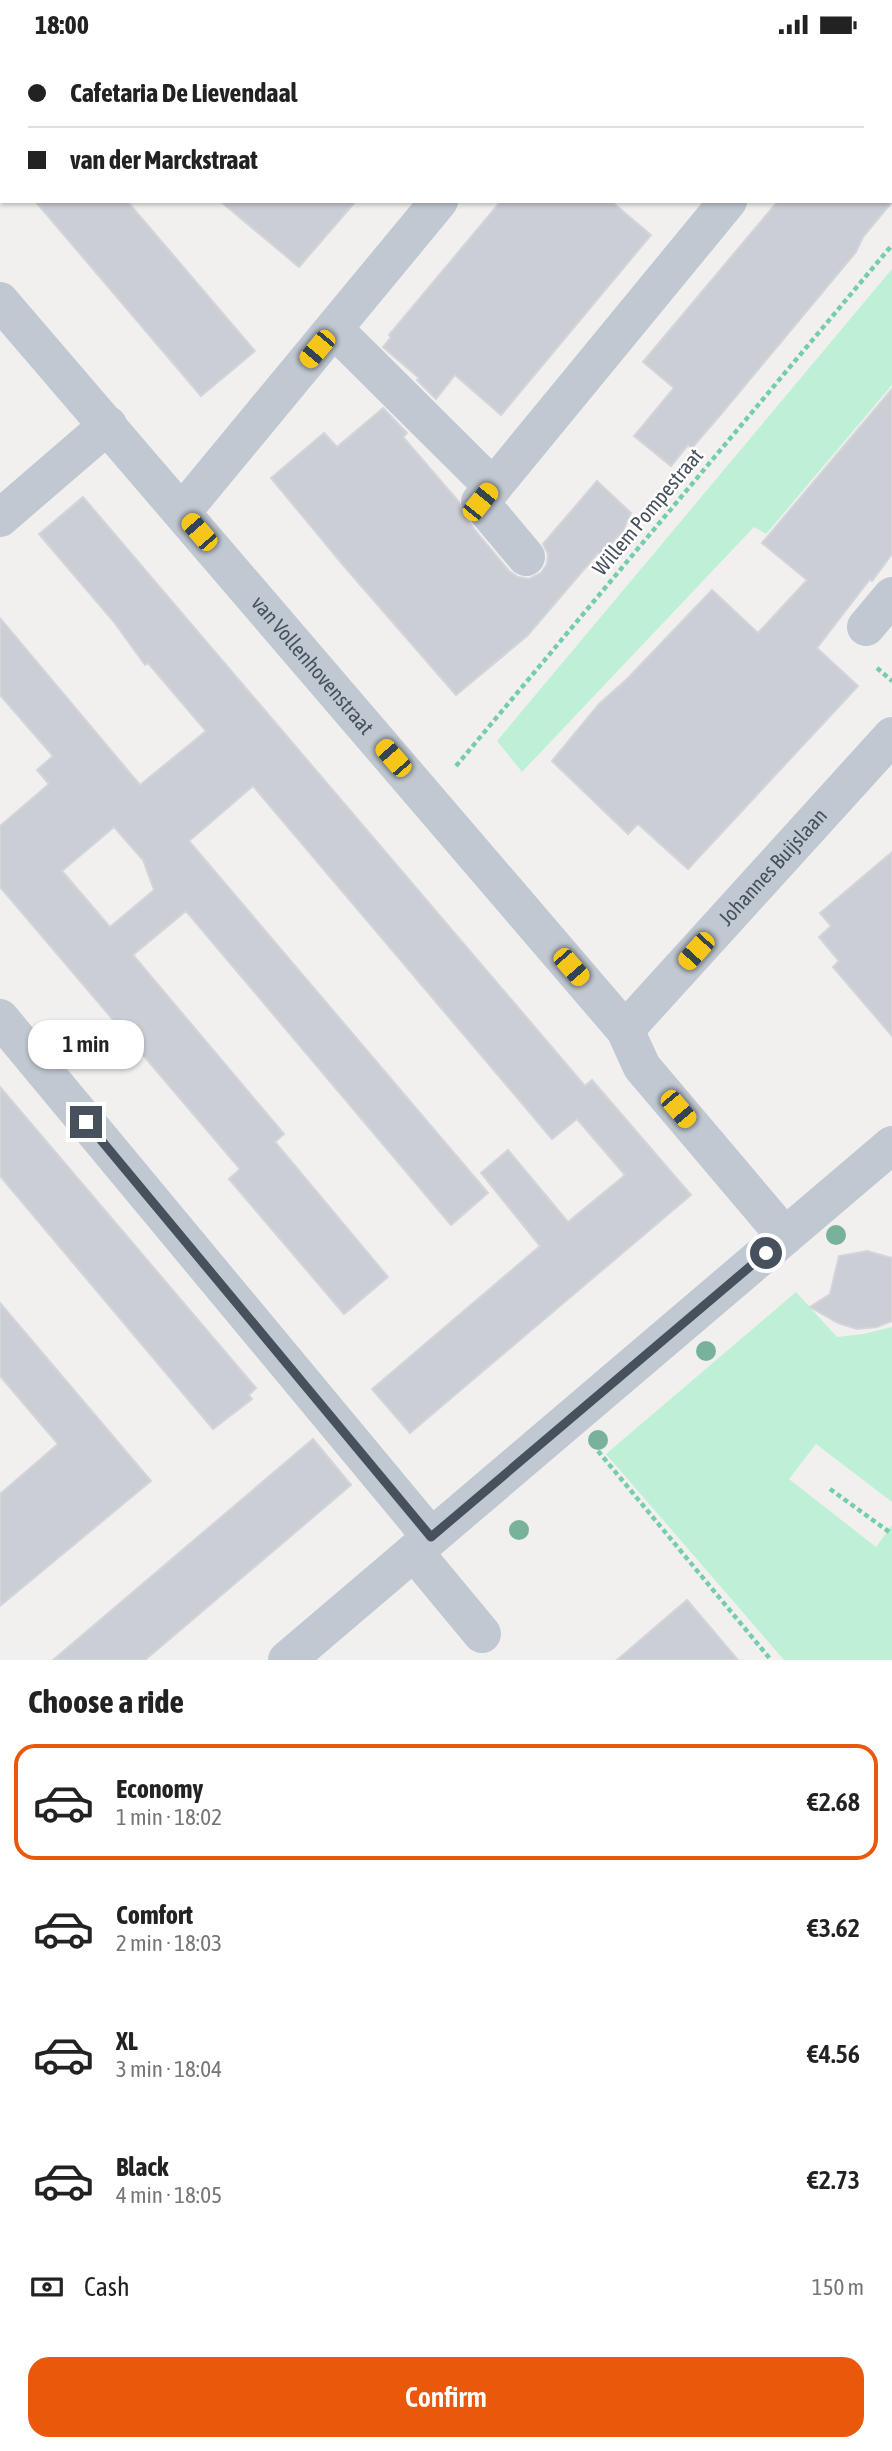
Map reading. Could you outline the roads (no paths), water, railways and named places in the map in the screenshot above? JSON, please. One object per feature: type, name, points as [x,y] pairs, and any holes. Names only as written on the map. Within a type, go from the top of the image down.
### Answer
[{"type":"street","points":[[182,512],[437,203]]},
{"type":"street","points":[[526,557],[480,502],[725,203]]},
{"type":"street","name":"van Vollenhovenstraat","points":[[0,301],[625,1030],[642,1067],[785,1236]]},
{"type":"street","points":[[334,329],[493,487]]},
{"type":"street","points":[[0,518],[108,425]]},
{"type":"street","points":[[866,627],[892,596]]},
{"type":"street","name":"Johannes Buijslaan","points":[[625,1030],[892,736]]},
{"type":"street","points":[[0,1018],[422,1545],[482,1634]]},
{"type":"street","points":[[286,1660],[785,1236],[888,1157]]}]
